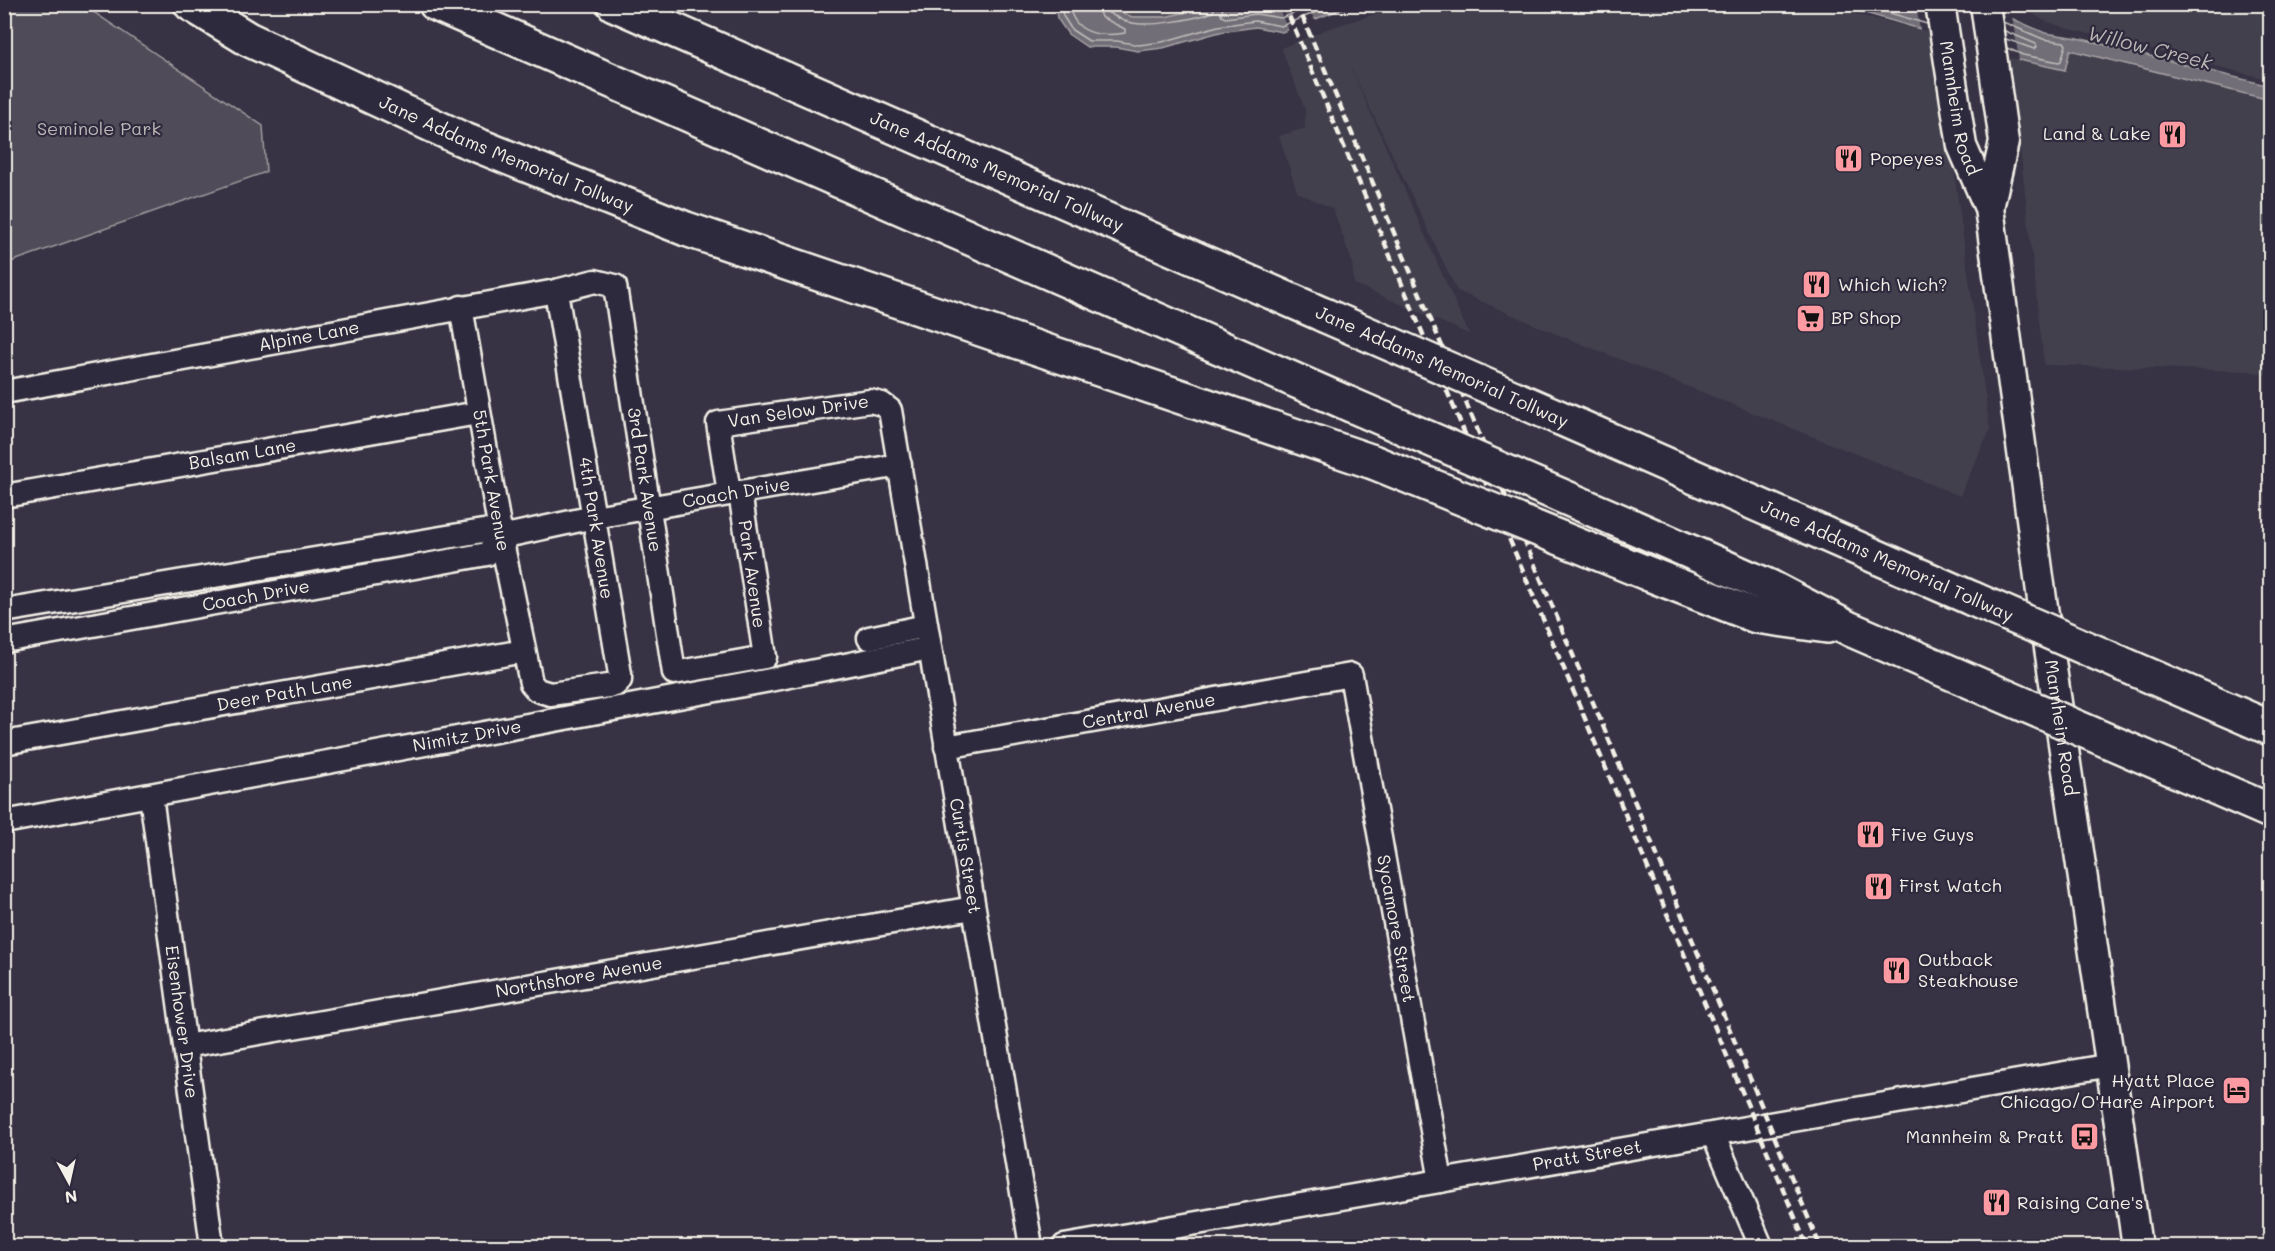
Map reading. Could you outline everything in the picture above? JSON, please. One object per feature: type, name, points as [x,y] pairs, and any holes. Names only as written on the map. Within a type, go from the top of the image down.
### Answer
[{"type":"highway","name":"Jane Addams Memorial Tollway","points":[[191,4],[248,39],[462,139],[686,229],[1373,462],[1756,616],[1850,628]]},
{"type":"highway","name":"Jane Addams Memorial Tollway","points":[[436,4],[1349,405],[1770,587],[1850,628],[2271,812]]},
{"type":"highway","name":"Jane Addams Memorial Tollway","points":[[614,4],[2271,728]]},
{"type":"main road","name":"Mannheim Road","points":[[1940,4],[1962,146],[1989,208],[2044,614],[2137,1246]]},
{"type":"main road","name":"Mannheim Road","points":[[1985,4],[2004,142],[1989,208]]},
{"type":"street","name":"Alpine Lane","points":[[4,392],[556,291],[595,281],[615,286]]},
{"type":"street","name":"3rd Park Avenue","points":[[615,286],[674,673]]},
{"type":"street","name":"4th Park Avenue","points":[[524,651],[531,683],[537,690],[550,694],[615,685],[620,680],[556,291]]},
{"type":"street","name":"5th Park Avenue","points":[[461,307],[478,413],[524,651]]},
{"type":"street","name":"Van Selow Drive","points":[[734,493],[718,423],[878,402],[890,410],[900,465]]},
{"type":"street","name":"Balsam Lane","points":[[4,496],[478,413]]},
{"type":"street","name":"Coach Drive","points":[[4,611],[483,531],[501,537],[650,507],[900,465]]},
{"type":"street","name":"Curtis Street","points":[[900,465],[1031,1246]]},
{"type":"street","name":"Park Avenue","points":[[674,673],[765,657],[734,493]]},
{"type":"street","name":"Coach Drive","points":[[4,641],[487,554],[501,537]]},
{"type":"street","points":[[869,638],[926,626]]},
{"type":"street","name":"Nimitz Drive","points":[[4,822],[930,648]]},
{"type":"street","name":"Deer Path Lane","points":[[4,743],[524,651]]},
{"type":"street","name":"Central Avenue","points":[[946,747],[1352,675]]},
{"type":"street","name":"Sycamore Street","points":[[1352,675],[1441,1181]]},
{"type":"street","name":"Eisenhower Drive","points":[[151,796],[212,1246]]},
{"type":"street","name":"Northshore Avenue","points":[[185,1046],[974,908]]},
{"type":"street","name":"Pratt Street","points":[[1064,1246],[2111,1065]]},
{"type":"street","points":[[1713,1134],[1761,1246]]},
{"type":"shaded area","points":[[1813,4],[1935,33],[1990,430],[1960,496],[1549,331],[1457,291],[1349,64],[1469,334],[1354,284],[1352,262],[1333,209],[1297,192],[1279,136],[1305,128],[1305,110],[1281,48],[1332,27],[1405,5]]},
{"type":"shaded area","points":[[2019,5],[2270,5],[2270,80],[2066,28],[2043,20]]},
{"type":"shaded area","points":[[2070,50],[2270,100],[2270,376],[2249,371],[2044,365],[2010,57],[2065,70]]},
{"type":"green space","name":"Seminole Park","points":[[5,4],[83,5],[263,126],[266,172],[5,264]]},
{"type":"green space","points":[[1104,5],[1219,5],[1165,17],[1132,17]]},
{"type":"water","points":[[1055,5],[1104,5],[1132,17],[1165,17],[1219,5],[1352,5],[1282,32],[1256,27],[1220,32],[1163,48],[1138,51],[1116,47],[1087,47],[1068,34],[1057,18]]},
{"type":"water","points":[[1838,5],[1968,5],[2013,19],[2045,33],[2078,38],[2270,86],[2270,100],[2070,50],[2065,70],[2019,60],[2016,57]]},
{"type":"pier","points":[[1977,4],[2012,16],[2019,60],[1920,30],[1916,5]]},
{"type":"pier","points":[[1277,5],[1308,5],[1316,23],[1289,32]]},
{"type":"railway","points":[[1284,4],[1807,1246]]},
{"type":"railway","points":[[1297,4],[1606,733],[1820,1246]]},
{"type":"place","name":"Land & Lake","points":[[2172,134]]},
{"type":"place","name":"Popeyes","points":[[1849,159]]},
{"type":"place","name":"Which Wich?","points":[[1817,285]]},
{"type":"place","name":"BP Shop","points":[[1810,318]]},
{"type":"place","name":"Five Guys","points":[[1870,835]]},
{"type":"place","name":"First Watch","points":[[1878,886]]},
{"type":"place","name":"Outback Steakhouse","points":[[1897,970]]},
{"type":"place","name":"Hyatt Place Chicago/O'Hare Airport","points":[[2236,1091]]},
{"type":"place","name":"Mannheim & Pratt","points":[[2085,1137]]},
{"type":"place","name":"Raising Cane's","points":[[1996,1203]]},
{"type":"water label","name":"Willow Creek","points":[[2150,48]]}]
